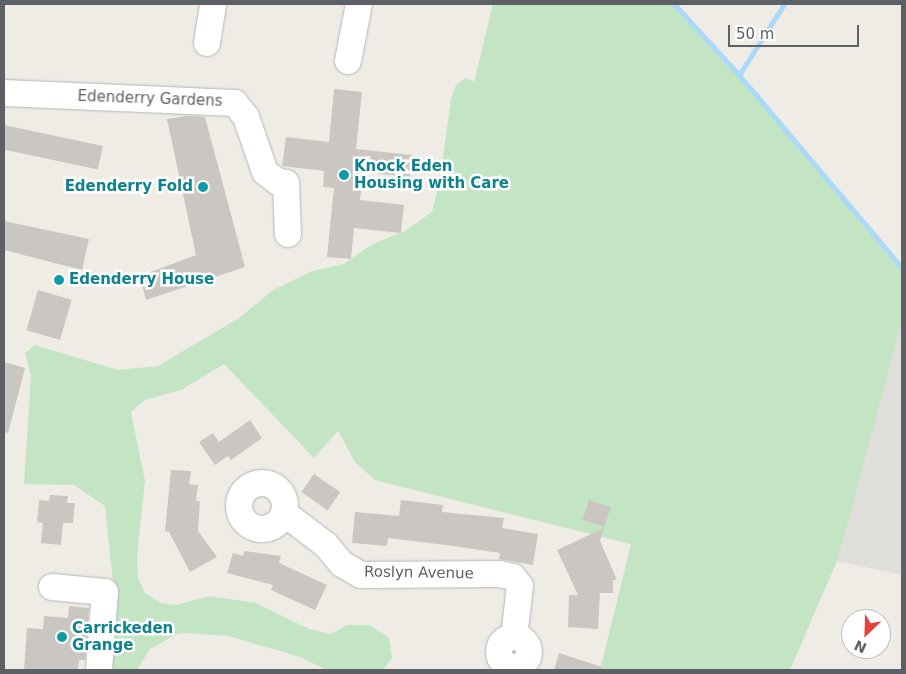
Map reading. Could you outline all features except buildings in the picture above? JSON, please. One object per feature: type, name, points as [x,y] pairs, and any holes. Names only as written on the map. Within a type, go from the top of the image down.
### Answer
[{"type":"street","points":[[206,43],[213,4]]},
{"type":"street","points":[[348,61],[359,4]]},
{"type":"street","name":"Edenderry Gardens","points":[[4,93],[235,103],[246,117],[265,172],[278,182],[286,183],[288,234]]},
{"type":"street","name":"Roslyn Avenue","points":[[284,513],[326,544],[342,564],[361,575],[500,574],[512,577],[520,586],[514,637],[505,640],[500,648],[500,658],[511,669]]},
{"type":"street","points":[[52,588],[105,592],[100,670]]},
{"type":"shaded area","points":[[902,320],[902,575],[837,561]]},
{"type":"green space","points":[[493,4],[674,4],[739,75],[902,268],[902,320],[848,522],[837,561],[790,670],[600,670],[631,544],[375,480],[355,462],[338,431],[314,458],[224,364],[181,390],[145,400],[131,412],[145,481],[137,555],[138,578],[145,593],[161,603],[177,605],[209,596],[256,603],[309,629],[331,634],[347,625],[370,625],[389,638],[392,658],[383,670],[327,670],[300,657],[228,636],[185,633],[177,634],[150,649],[137,670],[108,670],[117,620],[105,506],[74,485],[24,484],[31,376],[25,353],[35,345],[118,370],[158,366],[239,318],[273,290],[312,271],[344,264],[371,245],[405,231],[432,212],[440,180],[451,99],[456,85],[466,78],[474,82]]},
{"type":"waterway","points":[[674,4],[739,75],[902,268]]},
{"type":"waterway","points":[[739,75],[784,4]]},
{"type":"place","name":"Knock Eden Housing with Care","points":[[344,175]]},
{"type":"place","name":"Edenderry Fold","points":[[203,187]]},
{"type":"place","name":"Edenderry House","points":[[59,280]]},
{"type":"place","name":"Carrickeden Grange","points":[[62,637]]}]
